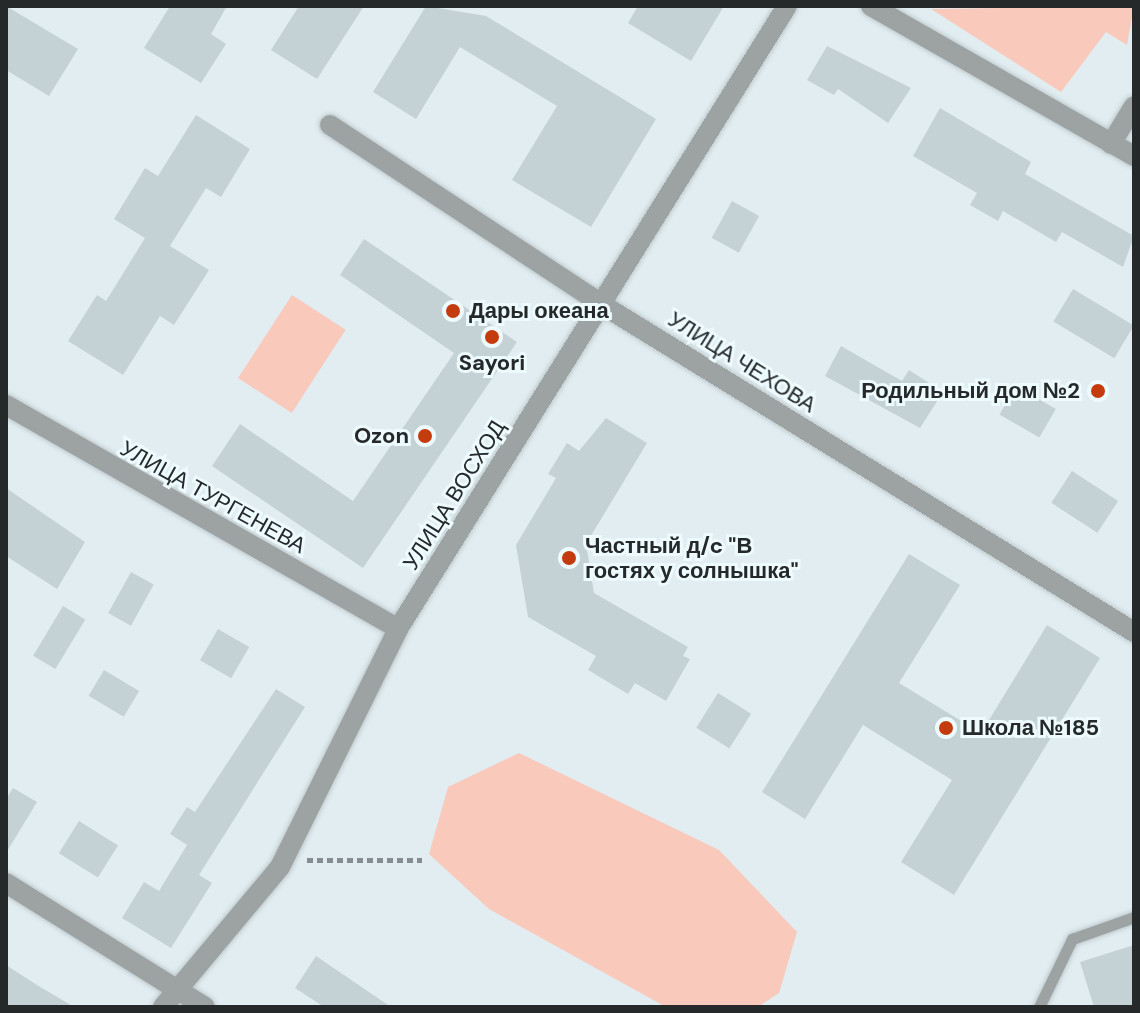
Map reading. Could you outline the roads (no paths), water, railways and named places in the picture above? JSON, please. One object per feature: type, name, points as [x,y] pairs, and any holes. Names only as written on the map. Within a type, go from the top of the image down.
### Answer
[{"type":"street","name":"УЛИЦА ВОСХОД","points":[[163,1007],[174,988],[280,867],[398,629],[787,6]]},
{"type":"street","points":[[871,6],[1134,156]]},
{"type":"street","points":[[1111,144],[1134,106]]},
{"type":"street","name":"УЛИЦА ЧЕХОВА","points":[[330,125],[601,304],[1134,632]]},
{"type":"street","name":"УЛИЦА ТУРГЕНЕВА","points":[[6,405],[398,629]]},
{"type":"street","points":[[6,883],[205,1007]]},
{"type":"lane","points":[[1039,1007],[1072,939],[1134,917]]},
{"type":"place","name":"Дары океана","points":[[453,311]]},
{"type":"place","name":"Sayori","points":[[492,337]]},
{"type":"place","name":"Родильный дом №2","points":[[1098,391]]},
{"type":"place","name":"Ozon","points":[[425,436]]},
{"type":"place","name":"Частный д/c \"В гостях у солнышка\"","points":[[569,558]]},
{"type":"place","name":"Школа №185","points":[[946,728]]}]
